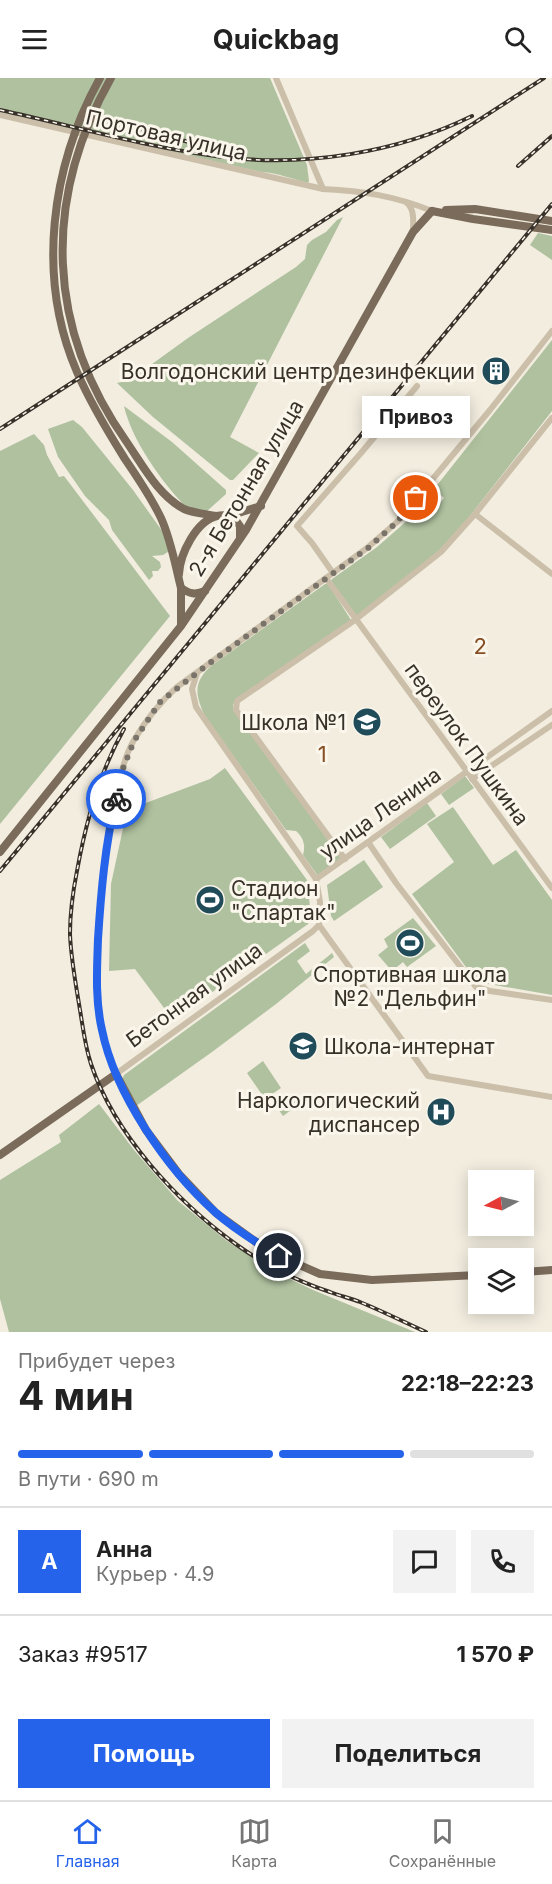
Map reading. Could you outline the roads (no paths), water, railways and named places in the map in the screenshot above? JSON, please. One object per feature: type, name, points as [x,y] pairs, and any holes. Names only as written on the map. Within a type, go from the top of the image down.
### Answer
[{"type":"main road","points":[[100,78],[80,117],[66,157],[58,194],[53,244],[56,293],[63,329],[77,372],[98,414],[160,515],[167,531],[181,588],[181,626]]},
{"type":"main road","points":[[111,78],[89,121],[75,160],[67,195],[62,244],[65,292],[72,327],[85,368],[117,429],[152,479],[172,501],[186,510],[216,516],[232,515],[261,506]]},
{"type":"main road","points":[[473,219],[472,213],[475,209]]},
{"type":"main road","name":"Портовая улица","points":[[432,211],[475,209],[552,221]]},
{"type":"main road","name":"Портовая улица","points":[[432,211],[552,230]]},
{"type":"main road","name":"2-я Бетонная улица","points":[[0,852],[181,626],[240,540],[413,232],[432,211]]},
{"type":"main road","points":[[232,515],[240,526],[240,540]]},
{"type":"main road","points":[[178,579],[180,560],[189,542],[202,526],[216,516]]},
{"type":"main road","points":[[181,588],[190,594],[205,591]]},
{"type":"main road","points":[[116,1074],[146,1130],[179,1174],[216,1213],[279,1256],[320,1274],[372,1280],[468,1275]]},
{"type":"main road","name":"Бетонная улица","points":[[0,1155],[116,1074]]},
{"type":"main road","points":[[534,1271],[552,1270]]},
{"type":"street","points":[[276,78],[323,189]]},
{"type":"street","name":"Портовая улица","points":[[0,115],[323,189],[351,190],[404,200],[432,211]]},
{"type":"street","points":[[404,200],[411,206],[413,232]]},
{"type":"street","points":[[116,1074],[101,1028],[97,1002],[97,976],[105,862],[122,771],[134,741],[160,702],[197,672],[368,548],[397,522],[552,331]]},
{"type":"street","points":[[333,573],[297,526],[417,386]]},
{"type":"street","points":[[345,859],[236,710],[237,701],[355,620],[441,552],[475,514],[552,418]]},
{"type":"street","points":[[475,514],[552,574]]},
{"type":"street","name":"переулок Пушкина","points":[[326,578],[551,886]]},
{"type":"street","points":[[197,672],[192,689],[196,707],[316,879],[320,902],[319,925],[428,1076],[552,1097]]},
{"type":"street","name":"улица Ленина","points":[[316,879],[552,711]]},
{"type":"street","name":"улица Ленина","points":[[472,778],[552,725]]},
{"type":"street","points":[[368,842],[396,883],[476,987],[552,999]]},
{"type":"street","name":"Бетонная улица","points":[[116,1074],[319,925]]},
{"type":"railway","points":[[0,429],[544,78]]},
{"type":"railway","points":[[0,110],[167,148],[254,160],[318,158],[382,148],[443,129],[472,116]]},
{"type":"railway","points":[[114,128],[160,135],[206,146]]},
{"type":"railway","points":[[518,166],[552,136]]},
{"type":"railway","points":[[0,871],[552,204]]},
{"type":"railway","points":[[124,729],[107,763],[89,816],[72,902],[70,934],[84,1037],[91,1064],[102,1090],[116,1116],[150,1165],[192,1209],[214,1228],[270,1266],[293,1278],[360,1302],[426,1332]]},
{"type":"place","name":"Волгодонский центр дезинфекции","points":[[496,371]]},
{"type":"place","name":"Привоз","points":[[416,498]]},
{"type":"place","name":"Школа №1","points":[[367,722]]},
{"type":"place","name":"Стадион \"Спартак\"","points":[[210,900]]},
{"type":"place","name":"Спортивная школа №2 \"Дельфин\"","points":[[410,943]]},
{"type":"place","name":"Школа-интернат","points":[[303,1046]]},
{"type":"place","name":"Наркологический диспансер","points":[[441,1112]]},
{"type":"district","name":"2","points":[[481,646]]},
{"type":"district","name":"1","points":[[323,754]]}]
